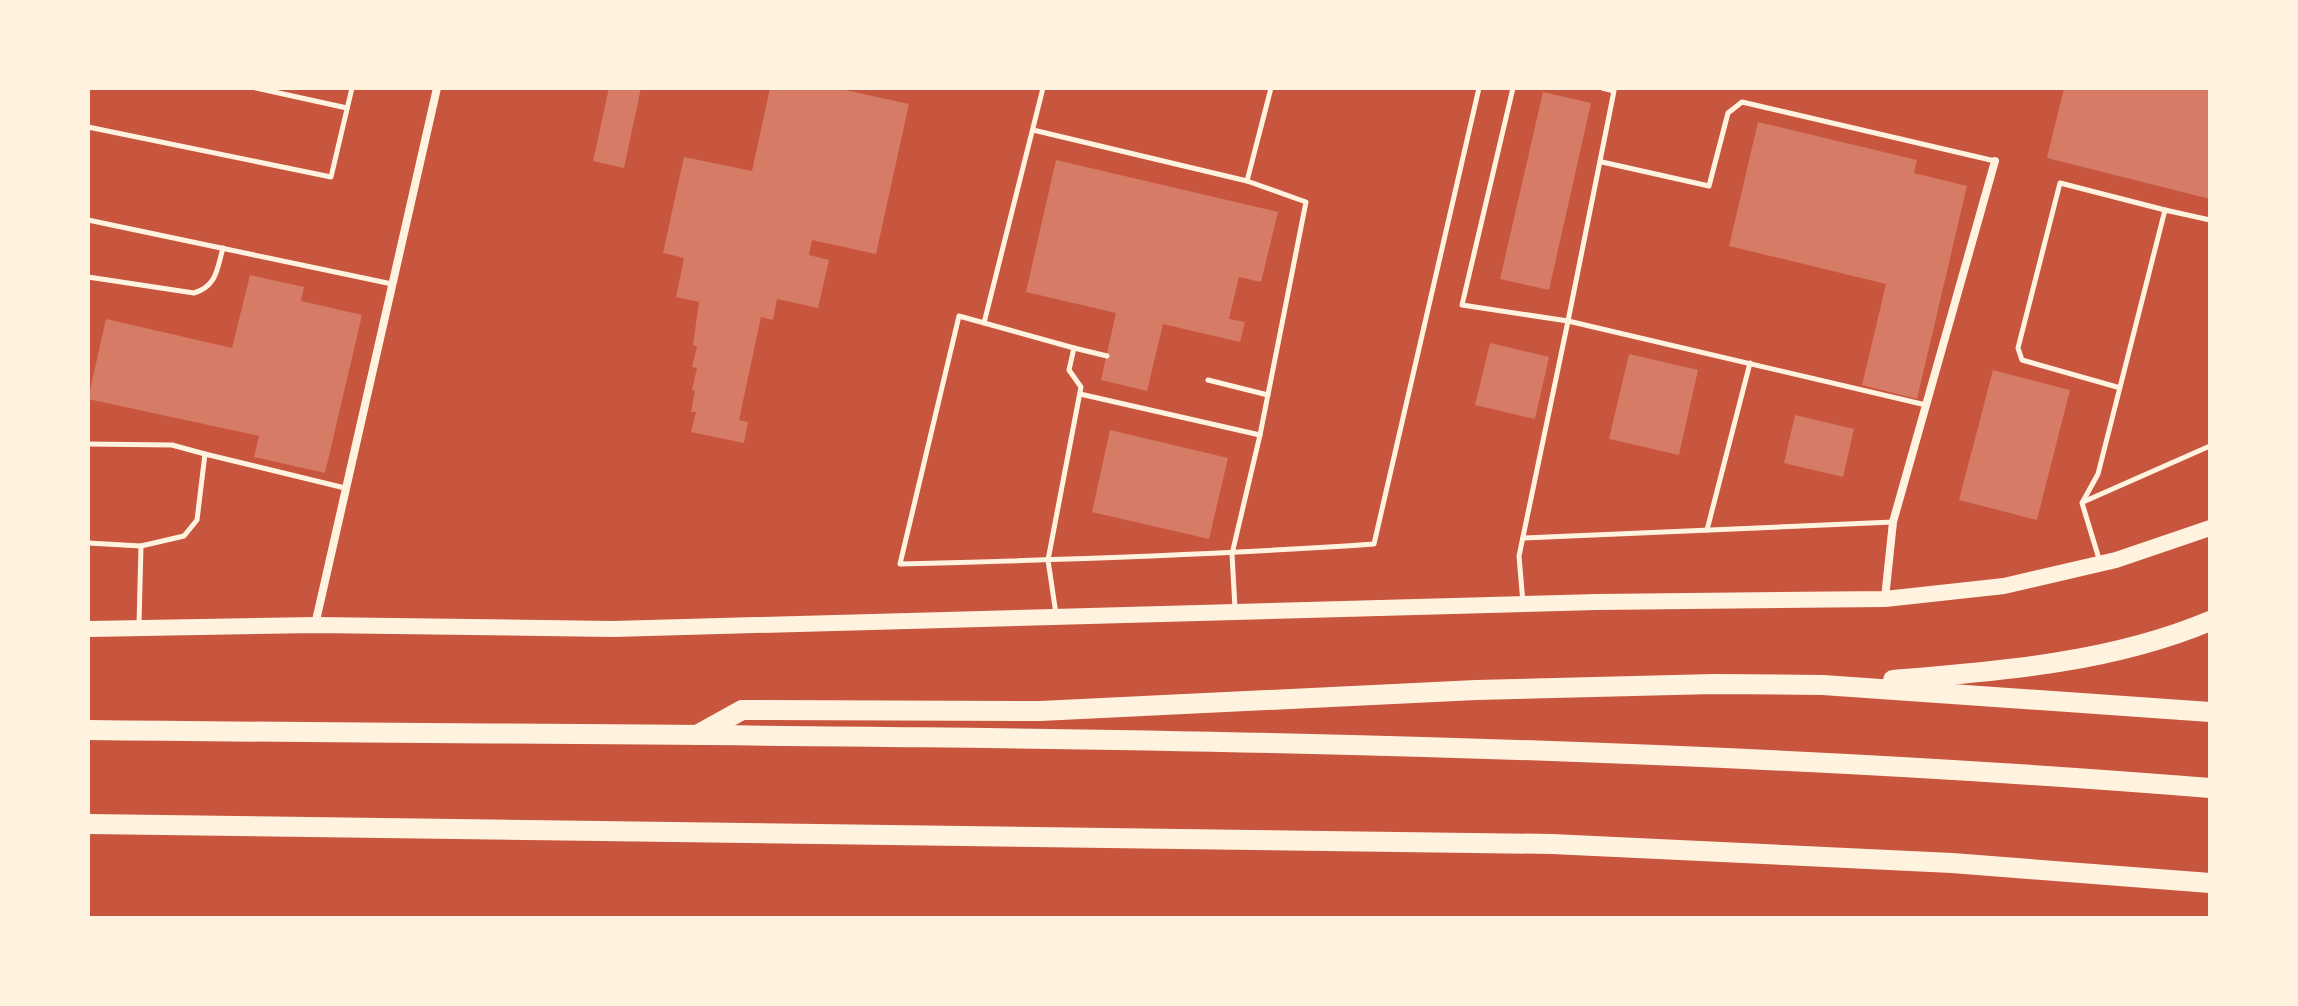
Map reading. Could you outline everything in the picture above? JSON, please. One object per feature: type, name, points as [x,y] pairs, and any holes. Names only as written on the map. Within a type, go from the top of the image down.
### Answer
[{"type":"highway","points":[[694,737],[742,710],[1025,711],[1476,690],[1823,685],[2018,670],[2102,654],[2210,621]]},
{"type":"highway","points":[[1823,685],[2210,712]]},
{"type":"highway","points":[[88,730],[1632,752],[1882,764],[2210,788]]},
{"type":"highway","points":[[88,824],[1552,844],[1937,862],[2210,883]]},
{"type":"main road","points":[[88,629],[315,625],[613,629],[1523,604],[1885,599],[2004,586],[2101,563],[2210,528]]},
{"type":"street","points":[[315,625],[437,88]]},
{"type":"street","points":[[1885,599],[1893,522],[1995,161]]},
{"type":"lane","points":[[256,88],[347,108]]},
{"type":"lane","points":[[88,127],[331,177],[352,88]]},
{"type":"lane","points":[[984,323],[1043,88]]},
{"type":"lane","points":[[1247,181],[1271,88]]},
{"type":"lane","points":[[1107,356],[959,316],[900,564],[1232,554],[1374,544],[1479,88]]},
{"type":"lane","points":[[1513,88],[1462,305],[1568,321],[1926,405]]},
{"type":"lane","points":[[1523,604],[1519,556],[1614,91],[1602,88]]},
{"type":"lane","points":[[1601,162],[1709,186],[1728,113],[1742,102],[1995,161]]},
{"type":"lane","points":[[1033,130],[1247,181],[1306,202],[1260,435],[1232,554],[1236,613]]},
{"type":"lane","points":[[2117,387],[2022,360],[2018,348],[2060,183],[2210,220]]},
{"type":"lane","points":[[2101,563],[2082,503],[2098,474],[2117,387],[2165,210]]},
{"type":"lane","points":[[88,220],[393,284]]},
{"type":"lane","points":[[88,277],[194,293],[207,289],[214,280],[223,248]]},
{"type":"lane","points":[[1056,619],[1048,560],[1081,387],[1069,370],[1074,348]]},
{"type":"lane","points":[[1707,530],[1750,363]]},
{"type":"lane","points":[[1208,380],[1268,395]]},
{"type":"lane","points":[[1080,394],[1260,435]]},
{"type":"lane","points":[[88,444],[172,445],[345,488]]},
{"type":"lane","points":[[2082,503],[2210,446]]},
{"type":"lane","points":[[88,543],[141,546],[184,536],[197,520],[205,454]]},
{"type":"lane","points":[[1523,538],[1893,522]]},
{"type":"lane","points":[[139,629],[141,546]]},
{"type":"building","points":[[609,88],[641,88],[624,168],[593,161]]},
{"type":"building","points":[[770,88],[836,88],[909,104],[876,254],[812,240],[809,255],[829,260],[818,308],[777,299],[773,320],[761,317],[739,420],[748,422],[744,443],[691,432],[696,412],[691,412],[697,368],[692,367],[697,346],[693,345],[699,302],[676,297],[684,258],[663,253],[684,157],[752,171]]},
{"type":"building","points":[[2064,88],[2210,88],[2210,199],[2047,158]]},
{"type":"building","points":[[1543,92],[1591,103],[1549,290],[1500,279]]},
{"type":"building","points":[[1758,122],[1917,160],[1914,173],[1967,186],[1917,399],[1862,385],[1886,284],[1729,246]]},
{"type":"building","points":[[1056,160],[1278,212],[1261,282],[1239,277],[1229,319],[1245,322],[1240,342],[1163,324],[1147,391],[1101,380],[1116,313],[1026,292]]},
{"type":"building","points":[[250,275],[304,287],[301,301],[362,315],[325,473],[254,457],[259,436],[88,399],[106,319],[232,348]]},
{"type":"building","points":[[1490,343],[1549,357],[1535,419],[1475,405]]},
{"type":"building","points":[[1629,354],[1698,370],[1679,455],[1609,439]]},
{"type":"building","points":[[1993,370],[2070,390],[2037,520],[1959,500]]},
{"type":"building","points":[[1795,415],[1854,429],[1843,477],[1784,463]]},
{"type":"building","points":[[1110,430],[1228,458],[1209,539],[1092,512]]}]
